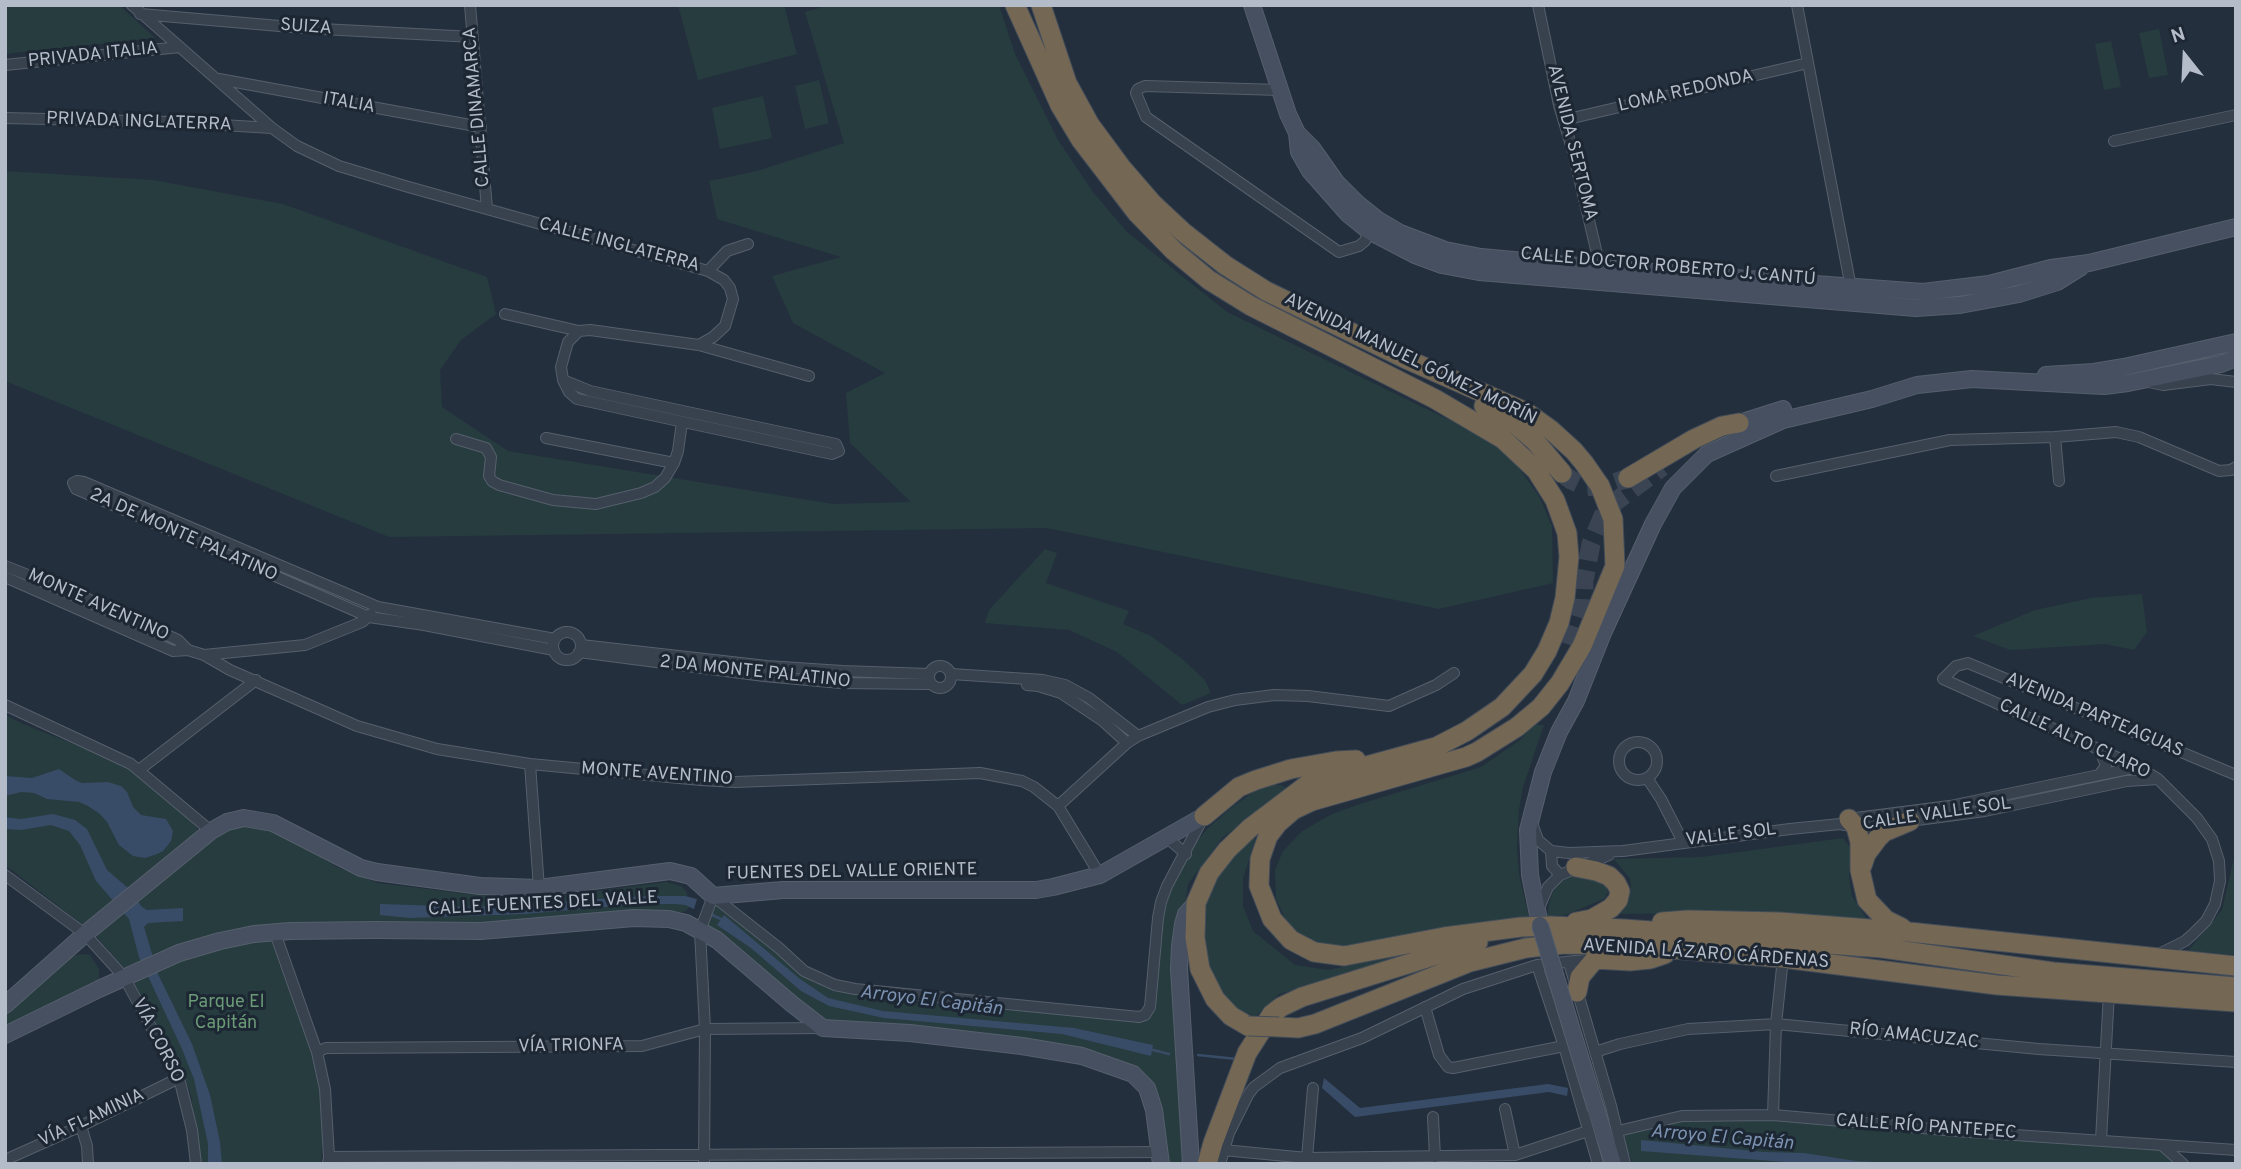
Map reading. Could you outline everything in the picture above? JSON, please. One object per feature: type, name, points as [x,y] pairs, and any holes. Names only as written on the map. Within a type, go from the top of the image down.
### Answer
[{"type":"highway","name":"AVENIDA MANUEL GÓMEZ MORÍN","points":[[1015,5],[1055,95],[1081,140],[1137,213],[1174,251],[1209,280],[1251,306],[1435,399],[1503,439],[1536,470],[1555,500],[1567,533],[1569,557],[1566,598],[1559,623],[1533,674],[1502,708],[1436,747],[1312,781],[1250,828],[1227,850],[1209,873],[1196,902]]},
{"type":"highway","points":[[1031,5],[1055,50]]},
{"type":"highway","name":"AVENIDA MANUEL GÓMEZ MORÍN","points":[[1041,5],[1067,83],[1090,125],[1153,204],[1183,232],[1225,265],[1266,291],[1406,359],[1526,412],[1574,451],[1600,486],[1612,519],[1615,566],[1572,665],[1541,707],[1490,746],[1466,757],[1312,800],[1293,810],[1268,836],[1259,859],[1259,886],[1272,919],[1281,930],[1303,947],[1328,955],[1357,955],[1542,921]]},
{"type":"highway","points":[[1406,359],[1425,374],[1515,424],[1535,441],[1562,472]]},
{"type":"highway","points":[[1669,463],[1739,423]]},
{"type":"highway","points":[[1628,478],[1694,439],[1722,426],[1739,423]]},
{"type":"highway","points":[[1603,634],[1616,584],[1615,566]]},
{"type":"highway","points":[[1436,747],[1489,734],[1508,721],[1537,694],[1570,645]]},
{"type":"highway","points":[[1204,816],[1240,787],[1291,769],[1336,761],[1399,758]]},
{"type":"highway","points":[[1860,870],[1866,854],[1884,832],[1910,821]]},
{"type":"highway","points":[[1848,823],[1861,848],[1860,870],[1867,900],[1886,920],[1909,932]]},
{"type":"highway","points":[[1207,1164],[1247,1054],[1272,1014],[1302,997],[1542,921],[1592,919],[1611,908],[1618,900],[1620,891],[1609,876],[1597,871],[1568,871]]},
{"type":"highway","name":"AVENIDA LÁZARO CÁRDENAS","points":[[1196,902],[1195,939],[1200,969],[1215,999],[1231,1016],[1248,1026],[1298,1028],[1315,1024],[1470,962],[1526,948],[1564,944],[1624,945],[1783,958],[1997,985],[2236,1002]]},
{"type":"highway","points":[[1624,929],[1666,922],[1709,920],[1780,922],[1909,932],[2236,967]]},
{"type":"highway","name":"AVENIDA LÁZARO CÁRDENAS","points":[[1542,921],[1882,948],[2053,972],[2236,987]]},
{"type":"highway","points":[[1577,992],[1580,977],[1595,959],[1640,960],[1676,949]]},
{"type":"street","name":"CALLE DINAMARCA","points":[[470,5],[486,209]]},
{"type":"street","name":"CALLE DOCTOR ROBERTO J. CANTÚ","points":[[1252,5],[1297,133],[1298,152],[1310,171],[1348,214],[1369,231],[1415,255],[1442,265],[1479,272],[1601,275],[1852,295],[1916,308],[1980,302],[2019,294],[2057,282],[2089,263],[2236,227]]},
{"type":"street","name":"AVENIDA SERTOMA","points":[[1538,5],[1601,275]]},
{"type":"street","points":[[1797,5],[1852,295]]},
{"type":"street","name":"SUIZA","points":[[136,10],[303,28],[473,37]]},
{"type":"street","name":"CALLE INGLATERRA","points":[[136,10],[272,128],[297,146],[340,166],[708,271],[724,280],[733,299],[725,326],[699,345]]},
{"type":"street","name":"PRIVADA ITALIA","points":[[5,65],[180,47]]},
{"type":"street","name":"LOMA REDONDA","points":[[1564,120],[1808,63]]},
{"type":"street","name":"ITALIA","points":[[216,79],[481,127]]},
{"type":"street","points":[[1280,90],[1145,86],[1136,93],[1146,117],[1339,252],[1359,246],[1365,241],[1369,231]]},
{"type":"street","points":[[2114,141],[2236,115]]},
{"type":"street","name":"PRIVADA INGLATERRA","points":[[5,118],[172,122],[272,128]]},
{"type":"street","name":"CALLE DOCTOR ROBERTO J. CANTÚ","points":[[1297,133],[1312,148],[1336,182],[1358,204],[1400,233],[1445,250],[1601,275]]},
{"type":"street","points":[[708,271],[727,251],[748,244]]},
{"type":"street","points":[[505,314],[579,331],[590,330],[699,345],[809,376]]},
{"type":"street","points":[[563,380],[590,391],[836,444],[839,451],[832,454],[577,399],[569,393],[563,380],[561,367],[568,341],[579,331]]},
{"type":"street","points":[[1739,423],[1779,410],[1941,371],[2050,375],[2124,367],[2236,342]]},
{"type":"street","points":[[1614,1164],[1542,921],[1529,860],[1528,830],[1543,772],[1559,732],[1576,701],[1653,524],[1673,488],[1707,454],[1783,419],[1872,399],[1917,385],[1972,379],[2105,386],[2135,382],[2236,358]]},
{"type":"street","points":[[2124,367],[2135,382],[2163,386],[2211,379],[2236,382]]},
{"type":"street","points":[[456,439],[486,448],[491,457],[489,476],[499,485],[531,495],[578,504],[618,500],[655,487],[665,478],[674,463],[682,422]]},
{"type":"street","points":[[1776,476],[1950,440],[2116,432],[2129,434],[2219,471],[2236,467]]},
{"type":"street","points":[[2055,437],[2059,481]]},
{"type":"street","points":[[546,438],[674,463]]},
{"type":"street","name":"2A DE MONTE PALATINO","points":[[369,617],[76,489],[73,483],[84,482],[378,607]]},
{"type":"street","name":"MONTE AVENTINO","points":[[5,566],[178,640],[188,650]]},
{"type":"street","name":"MONTE AVENTINO","points":[[5,577],[173,651],[188,650],[204,655],[230,670],[319,711],[390,737],[437,749],[530,764],[734,782],[980,773],[1022,781],[1058,806],[1100,875]]},
{"type":"street","points":[[204,655],[305,645],[359,623],[378,607],[554,645]]},
{"type":"street","points":[[369,617],[554,645]]},
{"type":"street","points":[[570,633],[577,637],[580,648],[573,658],[565,660],[557,656],[554,645],[562,634],[570,633]]},
{"type":"street","name":"2 DA MONTE PALATINO","points":[[580,648],[764,676],[841,683],[930,679]]},
{"type":"street","points":[[230,670],[233,659],[243,653]]},
{"type":"street","name":"AVENIDA PARTEAGUAS","points":[[1952,670],[1959,664],[1968,663],[2236,775]]},
{"type":"street","points":[[940,666],[947,668],[951,677],[947,687],[940,689],[930,679],[933,668],[940,666]]},
{"type":"street","name":"CALLE ALTO CLARO","points":[[1952,670],[1943,679],[2138,767],[2158,779],[2197,818],[2212,839],[2220,881],[2215,904],[2206,921],[2185,941],[2151,957]]},
{"type":"street","points":[[1058,806],[1127,743],[1208,707],[1274,695],[1308,696],[1389,706],[1436,685],[1454,673]]},
{"type":"street","points":[[951,677],[1032,678],[1065,685],[1088,698],[1138,736]]},
{"type":"street","points":[[951,677],[1038,686],[1061,693],[1103,721],[1127,743]]},
{"type":"street","points":[[139,770],[256,680]]},
{"type":"street","points":[[5,705],[113,755],[139,770],[211,831]]},
{"type":"street","points":[[2099,775],[2106,766],[2100,750]]},
{"type":"street","points":[[530,764],[539,888]]},
{"type":"street","name":"CALLE VALLE SOL","points":[[1848,823],[1950,806],[2138,767]]},
{"type":"street","points":[[1647,778],[1683,842]]},
{"type":"street","name":"CALLE VALLE SOL","points":[[1848,823],[1910,821],[1985,810],[2127,781],[2158,779]]},
{"type":"street","points":[[704,1159],[705,1029],[701,931],[713,896],[779,948],[803,971],[835,985],[876,992],[1139,1017],[1145,1015],[1150,1007],[1161,902],[1204,816]]},
{"type":"street","name":"FUENTES DEL VALLE ORIENTE","points":[[5,1004],[85,934],[211,831],[227,822],[251,818],[273,823],[361,868],[377,872],[480,886],[539,888],[670,871],[691,876],[713,896],[783,891],[1036,890],[1072,884],[1100,875],[1204,816]]},
{"type":"street","points":[[1531,817],[1538,841],[1551,851],[1552,866],[1568,871]]},
{"type":"street","name":"VALLE SOL","points":[[1551,851],[1623,851],[1848,823]]},
{"type":"street","points":[[1166,837],[1186,853]]},
{"type":"street","name":"VALLE SOL","points":[[1568,871],[1623,851]]},
{"type":"street","points":[[1542,921],[1548,887],[1568,871]]},
{"type":"street","name":"VÍA CORSO","points":[[5,875],[85,934],[124,977],[179,1077],[192,1130],[196,1164]]},
{"type":"street","name":"AVENIDA MANUEL GÓMEZ MORÍN","points":[[1191,1164],[1179,969],[1182,924],[1196,902]]},
{"type":"street","name":"CALLE FUENTES DEL VALLE","points":[[5,1035],[124,977],[198,947],[254,934],[376,930],[481,931],[634,918],[668,919],[686,923],[701,931],[716,940],[823,1028]]},
{"type":"street","points":[[275,933],[317,1052],[325,1089],[328,1161],[1160,1158],[1154,1111],[1147,1088],[1140,1079],[1124,1070],[1082,1056],[1022,1046],[823,1028]]},
{"type":"street","points":[[1773,1115],[1776,1024],[1783,958]]},
{"type":"street","points":[[1220,1164],[1239,1110],[1254,1087],[1267,1076],[1290,1064],[1362,1038],[1463,989],[1536,965],[1595,959]]},
{"type":"street","points":[[1569,963],[1618,1131],[1625,1164]]},
{"type":"street","points":[[1536,965],[1564,1046],[1598,1164]]},
{"type":"street","points":[[2101,1140],[2109,992]]},
{"type":"street","points":[[1425,1007],[1439,1055],[1448,1067],[1564,1046]]},
{"type":"street","name":"RÍO AMACUZAC","points":[[1595,1052],[1688,1029],[1776,1024],[2039,1049],[2236,1062]]},
{"type":"street","name":"VÍA TRIONFA","points":[[317,1052],[326,1048],[642,1046],[705,1029],[823,1028]]},
{"type":"street","name":"VÍA FLAMINIA","points":[[5,1160],[179,1077]]},
{"type":"street","points":[[1307,1158],[1313,1088]]},
{"type":"street","points":[[1505,1109],[1515,1155]]},
{"type":"street","name":"CALLE RÍO PANTEPEC","points":[[1618,1131],[1682,1116],[1773,1115],[1956,1131],[2236,1150]]},
{"type":"street","points":[[1433,1116],[1435,1157]]},
{"type":"street","points":[[81,1126],[87,1146],[88,1164]]},
{"type":"street","points":[[1223,1150],[1307,1158],[1402,1161],[1435,1157],[1515,1155],[1588,1131]]},
{"type":"street","points":[[2162,1145],[2183,1164]]},
{"type":"street","points":[[1529,1150],[1532,1164]]},
{"type":"green space","points":[[5,5],[119,5],[155,38],[5,54]]},
{"type":"green space","points":[[678,5],[784,5],[797,54],[698,80]]},
{"type":"green space","points":[[830,5],[999,5],[1015,54],[1058,140],[1093,192],[1127,232],[1227,312],[1443,417],[1472,428],[1492,442],[1518,467],[1539,496],[1552,526],[1553,583],[1439,609],[1047,528],[389,537],[5,381],[5,171],[153,180],[283,204],[487,277],[496,314],[461,340],[440,370],[442,407],[508,451],[833,504],[911,502],[850,443],[846,393],[885,373],[793,323],[772,276],[841,257],[717,219],[709,181],[757,171],[844,143],[805,12]]},
{"type":"green space","points":[[2159,29],[2168,75],[2149,78],[2139,33]]},
{"type":"green space","points":[[2111,41],[2121,87],[2104,90],[2095,44]]},
{"type":"green space","points":[[819,80],[829,123],[805,129],[795,86]]},
{"type":"green space","points":[[763,96],[772,138],[720,149],[712,108]]},
{"type":"green space","points":[[1045,549],[1057,553],[1046,583],[1129,611],[1123,624],[1151,636],[1181,658],[1204,679],[1211,693],[1182,705],[1117,652],[1069,630],[985,623],[989,610]]},
{"type":"green space","points":[[2142,594],[2147,632],[2134,650],[2105,644],[2010,650],[1973,636],[2035,610],[2091,598]]},
{"type":"green space","points":[[5,715],[104,756],[130,770],[197,827],[198,836],[90,924],[83,925],[5,865]]},
{"type":"green space","points":[[1533,725],[1544,725],[1523,787],[1517,847],[1519,874],[1531,927],[1345,957],[1303,940],[1286,920],[1276,899],[1275,870],[1283,851],[1302,831],[1332,814],[1481,767],[1520,740]]},
{"type":"green space","points":[[1270,785],[1281,785],[1290,790],[1222,838],[1188,884],[1180,946],[1191,1164],[1159,1164],[1147,1088],[1082,1056],[823,1028],[700,931],[713,896],[789,958],[835,985],[1139,1017],[1150,1007],[1158,918],[1186,854],[1207,829],[1231,808],[1255,791]]},
{"type":"green space","name":"Parque El Capitán","points":[[239,824],[277,832],[339,868],[378,883],[535,899],[666,882],[681,886],[686,891],[690,906],[686,911],[678,913],[466,925],[307,926],[123,967],[96,936],[96,931],[213,836]]},
{"type":"green space","points":[[1258,830],[1243,879],[1243,906],[1253,931],[1295,965],[1328,970],[1451,944],[1279,994],[1256,1016],[1224,1004],[1197,935],[1206,884]]},
{"type":"green space","points":[[1843,838],[1851,849],[1849,876],[1852,896],[1867,919],[1709,913],[1606,914],[1626,897],[1631,888],[1630,879],[1614,859],[1702,857]]},
{"type":"green space","points":[[2236,849],[2236,955],[2188,951],[2222,910]]},
{"type":"green space","points":[[1574,873],[1607,885],[1608,892],[1604,899],[1550,921],[1547,917],[1554,888],[1561,878]]},
{"type":"green space","name":"Parque El Capitán","points":[[264,938],[272,942],[312,1052],[323,1132],[321,1164],[201,1164],[191,1096],[184,1075],[133,985],[134,979],[193,952]]},
{"type":"green space","points":[[90,955],[99,969],[99,979],[94,986],[5,1030],[5,1010],[72,956]]},
{"type":"green space","points":[[1697,1115],[2162,1145],[2183,1164],[1633,1164],[1618,1131]]},
{"type":"water","points":[[59,769],[82,783],[108,782],[121,786],[141,815],[166,819],[173,831],[171,841],[157,854],[145,858],[133,856],[119,845],[100,814],[88,806],[79,802],[47,799],[34,793],[21,792],[5,796],[5,776],[32,778]]},
{"type":"water","points":[[53,814],[75,820],[87,829],[107,870],[128,888],[142,907],[147,910],[183,908],[183,921],[148,923],[144,927],[158,974],[192,1044],[210,1095],[222,1164],[208,1164],[208,1144],[194,1079],[139,957],[129,919],[96,881],[80,845],[69,831],[51,825],[21,830],[5,829],[5,817],[21,819]]},
{"type":"water","points":[[685,896],[697,899],[694,909],[675,904],[641,904],[524,914],[410,918],[380,915],[380,904],[476,907]]},
{"type":"water","points":[[724,915],[800,979],[828,998],[883,1011],[1074,1028],[1153,1045],[1151,1056],[1062,1034],[884,1018],[829,1006],[801,991],[751,948],[717,925]]},
{"type":"water","points":[[1324,1078],[1360,1108],[1548,1084],[1568,1088],[1567,1096],[1549,1092],[1355,1117],[1322,1088]]},
{"type":"water","points":[[1641,1140],[1913,1164],[1812,1164],[1641,1151]]},
{"type":"waterway","name":"Arroyo El Capitán","points":[[710,914],[723,920]]},
{"type":"waterway","name":"Arroyo El Capitán","points":[[1149,1049],[1169,1054]]},
{"type":"waterway","name":"Arroyo El Capitán","points":[[1198,1055],[1237,1059]]},
{"type":"tunnel","points":[[1570,645],[1583,605],[1584,581],[1591,544],[1603,516],[1615,502],[1662,467]]},
{"type":"tunnel","points":[[1562,473],[1586,487],[1608,485],[1628,478]]}]
